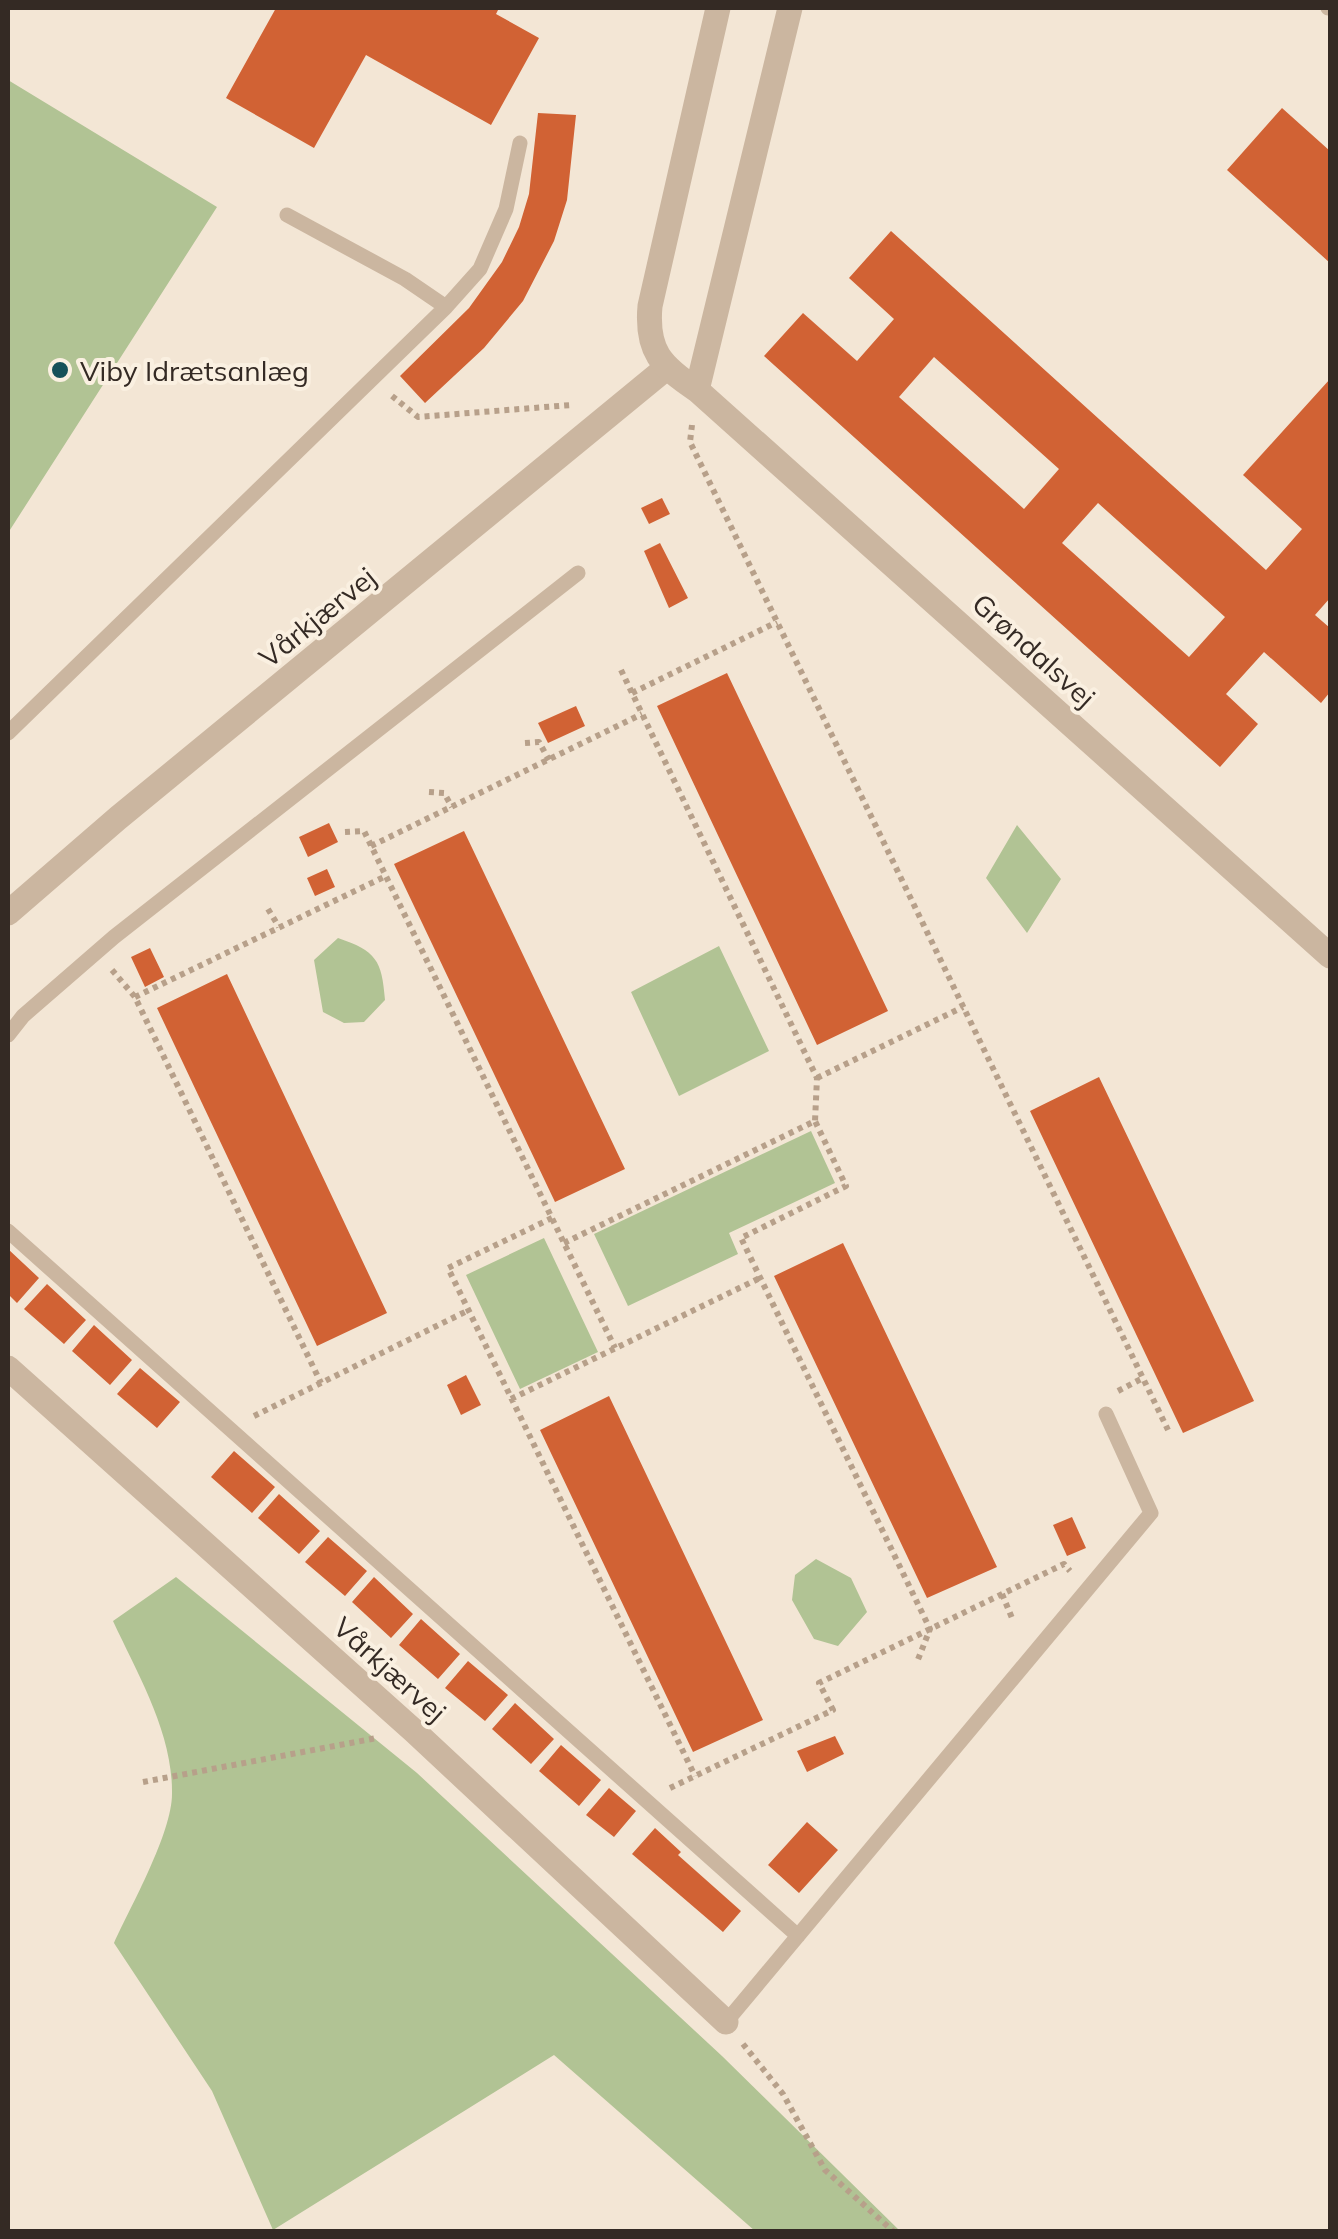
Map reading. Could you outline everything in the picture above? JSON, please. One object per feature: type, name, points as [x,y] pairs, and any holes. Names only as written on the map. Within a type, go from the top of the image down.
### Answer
[{"type":"street","points":[[666,368],[652,344],[650,306],[718,8]]},
{"type":"street","points":[[696,390],[790,8]]},
{"type":"street","name":"Grøndalsvej","points":[[666,368],[696,390],[1330,956]]},
{"type":"street","name":"Vårkjærvej","points":[[8,914],[118,818],[666,368]]},
{"type":"street","name":"Vårkjærvej","points":[[8,1368],[414,1731],[726,2022]]},
{"type":"lane","points":[[8,733],[446,307],[480,268],[506,210],[520,143]]},
{"type":"lane","points":[[288,215],[406,279],[446,307]]},
{"type":"lane","points":[[8,1035],[96,952],[578,573]]},
{"type":"lane","points":[[8,1231],[798,1936]]},
{"type":"lane","points":[[726,2022],[1151,1513],[1106,1414]]},
{"type":"path","points":[[696,390],[690,442],[1168,1430]]},
{"type":"path","points":[[418,417],[570,404]]},
{"type":"path","points":[[632,693],[777,622]]},
{"type":"path","points":[[621,670],[817,1078],[815,1121],[846,1186],[741,1238],[930,1628],[917,1662]]},
{"type":"path","points":[[371,846],[642,714]]},
{"type":"path","points":[[525,743],[539,742],[549,760]]},
{"type":"path","points":[[429,792],[444,793],[452,807]]},
{"type":"path","points":[[344,832],[364,832],[615,1348]]},
{"type":"path","points":[[135,998],[386,876]]},
{"type":"path","points":[[268,909],[279,928]]},
{"type":"path","points":[[96,952],[135,998],[322,1382]]},
{"type":"path","points":[[817,1078],[963,1007]]},
{"type":"path","points":[[564,1243],[815,1121]]},
{"type":"path","points":[[552,1218],[448,1268],[694,1776]]},
{"type":"path","points":[[512,1399],[760,1278]]},
{"type":"path","points":[[229,1428],[469,1310]]},
{"type":"path","points":[[645,1800],[833,1710],[819,1683],[1064,1564],[1088,1589]]},
{"type":"path","points":[[1002,1594],[1012,1618]]},
{"type":"path","points":[[142,1782],[414,1731]]},
{"type":"path","points":[[726,2022],[783,2094],[825,2170],[894,2232]]},
{"type":"green space","name":"Viby Idrætsanlæg","points":[[8,80],[217,207],[8,533]]},
{"type":"green space","points":[[1017,825],[1061,879],[1027,933],[986,878]]},
{"type":"green space","points":[[338,938],[369,953],[382,975],[385,1000],[364,1022],[344,1023],[323,1012],[314,960]]},
{"type":"green space","points":[[719,946],[769,1051],[679,1096],[631,992]]},
{"type":"green space","points":[[811,1131],[835,1183],[729,1233],[738,1254],[628,1306],[594,1234]]},
{"type":"green space","points":[[544,1238],[598,1352],[520,1389],[466,1275]]},
{"type":"green space","points":[[816,1559],[851,1578],[867,1612],[838,1646],[814,1639],[792,1600],[795,1575]]},
{"type":"green space","points":[[176,1577],[417,1773],[722,2056],[900,2231],[755,2231],[554,2055],[273,2230],[212,2091],[114,1943],[158,1849],[172,1794],[171,1771],[160,1727],[113,1621]]},
{"type":"building","points":[[276,8],[499,8],[496,14],[539,38],[491,125],[366,55],[314,148],[226,98]]},
{"type":"building","points":[[1282,108],[1330,151],[1330,263],[1227,170]]},
{"type":"building","points":[[538,113],[576,115],[567,200],[554,241],[523,301],[484,348],[425,403],[400,376],[469,308],[502,262],[529,194]]},
{"type":"building","points":[[891,231],[1266,570],[1302,529],[1243,475],[1330,379],[1330,598],[1315,615],[1330,628],[1330,692],[1321,703],[1264,652],[1226,694],[1258,724],[1220,767],[764,356],[803,313],[857,361],[894,319],[849,278]],"holes":[[[934,357],[1059,469],[1024,509],[899,397]],[[1098,503],[1225,617],[1189,657],[1062,543]]]},
{"type":"building","points":[[662,498],[670,514],[649,524],[641,508]]},
{"type":"building","points":[[660,543],[688,598],[669,608],[644,551]]},
{"type":"building","points":[[727,673],[888,1011],[817,1045],[657,706]]},
{"type":"building","points":[[576,706],[585,726],[548,743],[538,723]]},
{"type":"building","points":[[329,823],[338,842],[308,857],[299,837]]},
{"type":"building","points":[[464,831],[625,1169],[555,1202],[394,864]]},
{"type":"building","points":[[327,869],[335,887],[315,896],[307,878]]},
{"type":"building","points":[[150,948],[164,977],[145,987],[131,957]]},
{"type":"building","points":[[227,974],[387,1313],[317,1346],[157,1008]]},
{"type":"building","points":[[1099,1077],[1254,1401],[1183,1433],[1030,1111]]},
{"type":"building","points":[[843,1243],[997,1567],[927,1598],[774,1276]]},
{"type":"building","points":[[8,1249],[39,1278],[17,1303],[8,1294]]},
{"type":"building","points":[[47,1284],[86,1320],[64,1344],[24,1309]]},
{"type":"building","points":[[94,1325],[132,1360],[110,1385],[72,1351]]},
{"type":"building","points":[[140,1368],[180,1402],[157,1428],[117,1394]]},
{"type":"building","points":[[466,1375],[481,1405],[461,1415],[447,1385]]},
{"type":"building","points":[[609,1396],[763,1720],[693,1752],[540,1430]]},
{"type":"building","points":[[234,1451],[275,1487],[252,1513],[211,1477]]},
{"type":"building","points":[[279,1494],[320,1531],[299,1554],[258,1518]]},
{"type":"building","points":[[1072,1517],[1086,1548],[1067,1556],[1053,1525]]},
{"type":"building","points":[[328,1537],[367,1571],[345,1596],[305,1562]]},
{"type":"building","points":[[374,1577],[413,1614],[391,1638],[352,1602]]},
{"type":"building","points":[[421,1619],[460,1654],[438,1679],[399,1645]]},
{"type":"building","points":[[468,1661],[508,1695],[485,1721],[445,1688]]},
{"type":"building","points":[[515,1703],[554,1739],[531,1764],[492,1729]]},
{"type":"building","points":[[835,1736],[844,1754],[807,1772],[797,1751]]},
{"type":"building","points":[[561,1745],[601,1780],[579,1806],[539,1771]]},
{"type":"building","points":[[609,1788],[636,1811],[614,1837],[586,1815]]},
{"type":"building","points":[[807,1822],[838,1850],[799,1893],[768,1865]]},
{"type":"building","points":[[655,1828],[681,1852],[678,1855],[741,1911],[723,1932],[632,1854]]},
{"type":"place","name":"Viby Idrætsanlæg","points":[[60,370]]}]
